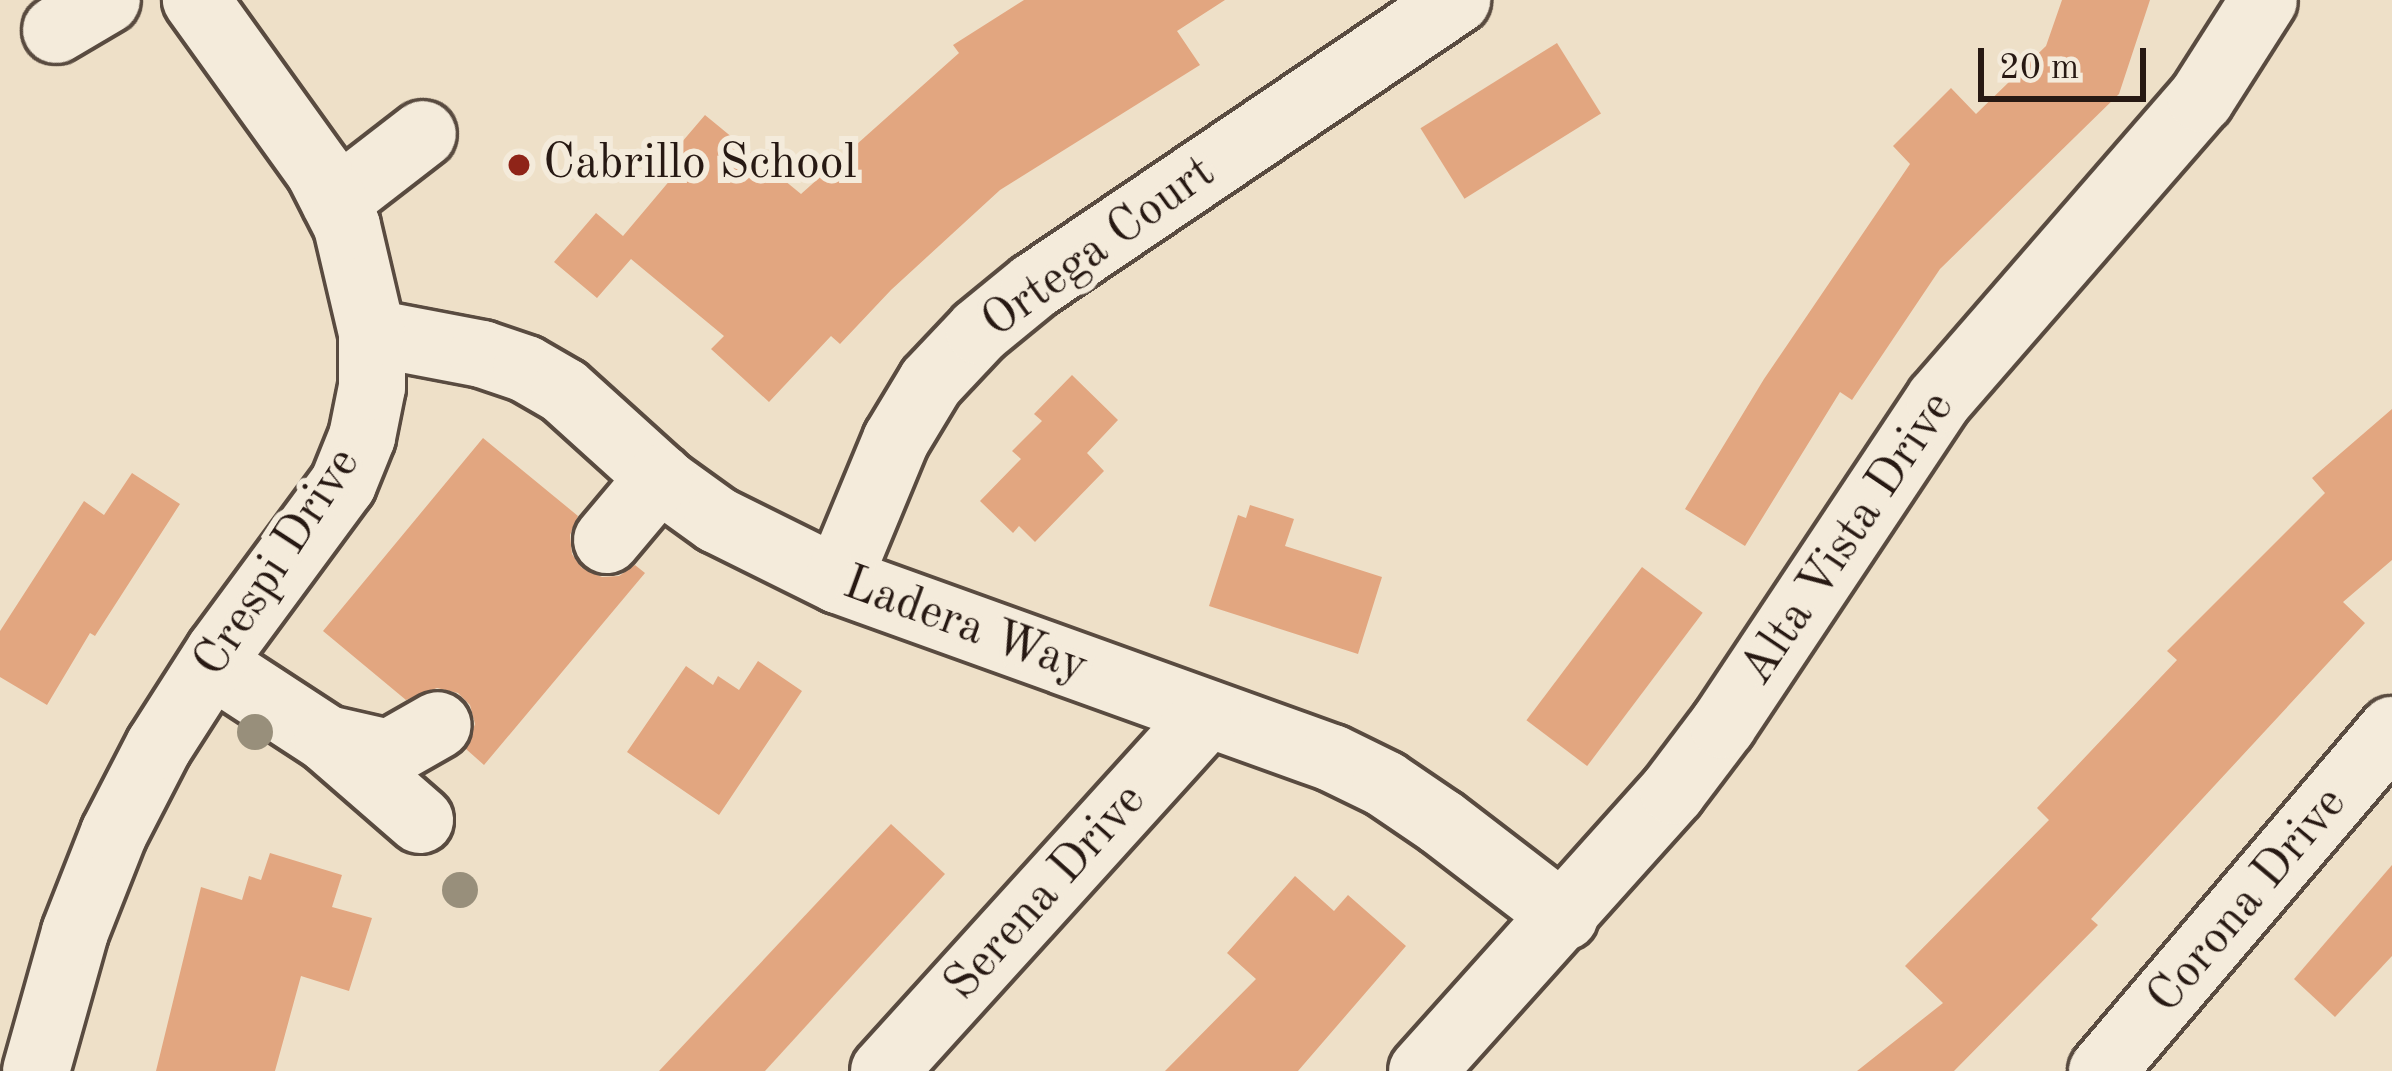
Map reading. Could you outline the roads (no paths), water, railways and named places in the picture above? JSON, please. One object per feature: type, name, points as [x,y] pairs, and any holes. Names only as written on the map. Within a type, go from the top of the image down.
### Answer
[{"type":"street","name":"Crespi Drive","points":[[36,1071],[75,932],[114,833],[158,746],[343,484],[365,420],[372,333],[363,275],[335,202],[319,171],[196,0]]},
{"type":"street","name":"Ortega Court","points":[[838,580],[896,440],[931,382],[980,331],[1034,286],[1457,0]]},
{"type":"street","name":"Alta Vista Drive","points":[[1421,1071],[1565,917],[1723,725],[1939,400],[2201,98],[2264,0]]},
{"type":"street","points":[[335,202],[423,134]]},
{"type":"street","name":"Ladera Way","points":[[372,333],[482,354],[526,369],[564,391],[660,477],[717,520],[838,580],[1332,758],[1385,784],[1565,917]]},
{"type":"street","points":[[607,540],[660,477]]},
{"type":"street","points":[[212,664],[327,740],[420,820]]},
{"type":"street","name":"Serena Drive","points":[[884,1071],[1208,714]]},
{"type":"street","points":[[327,740],[389,753],[438,725]]},
{"type":"street","name":"Corona Drive","points":[[2102,1071],[2392,730]]},
{"type":"place","name":"Cabrillo School","points":[[519,165]]}]
